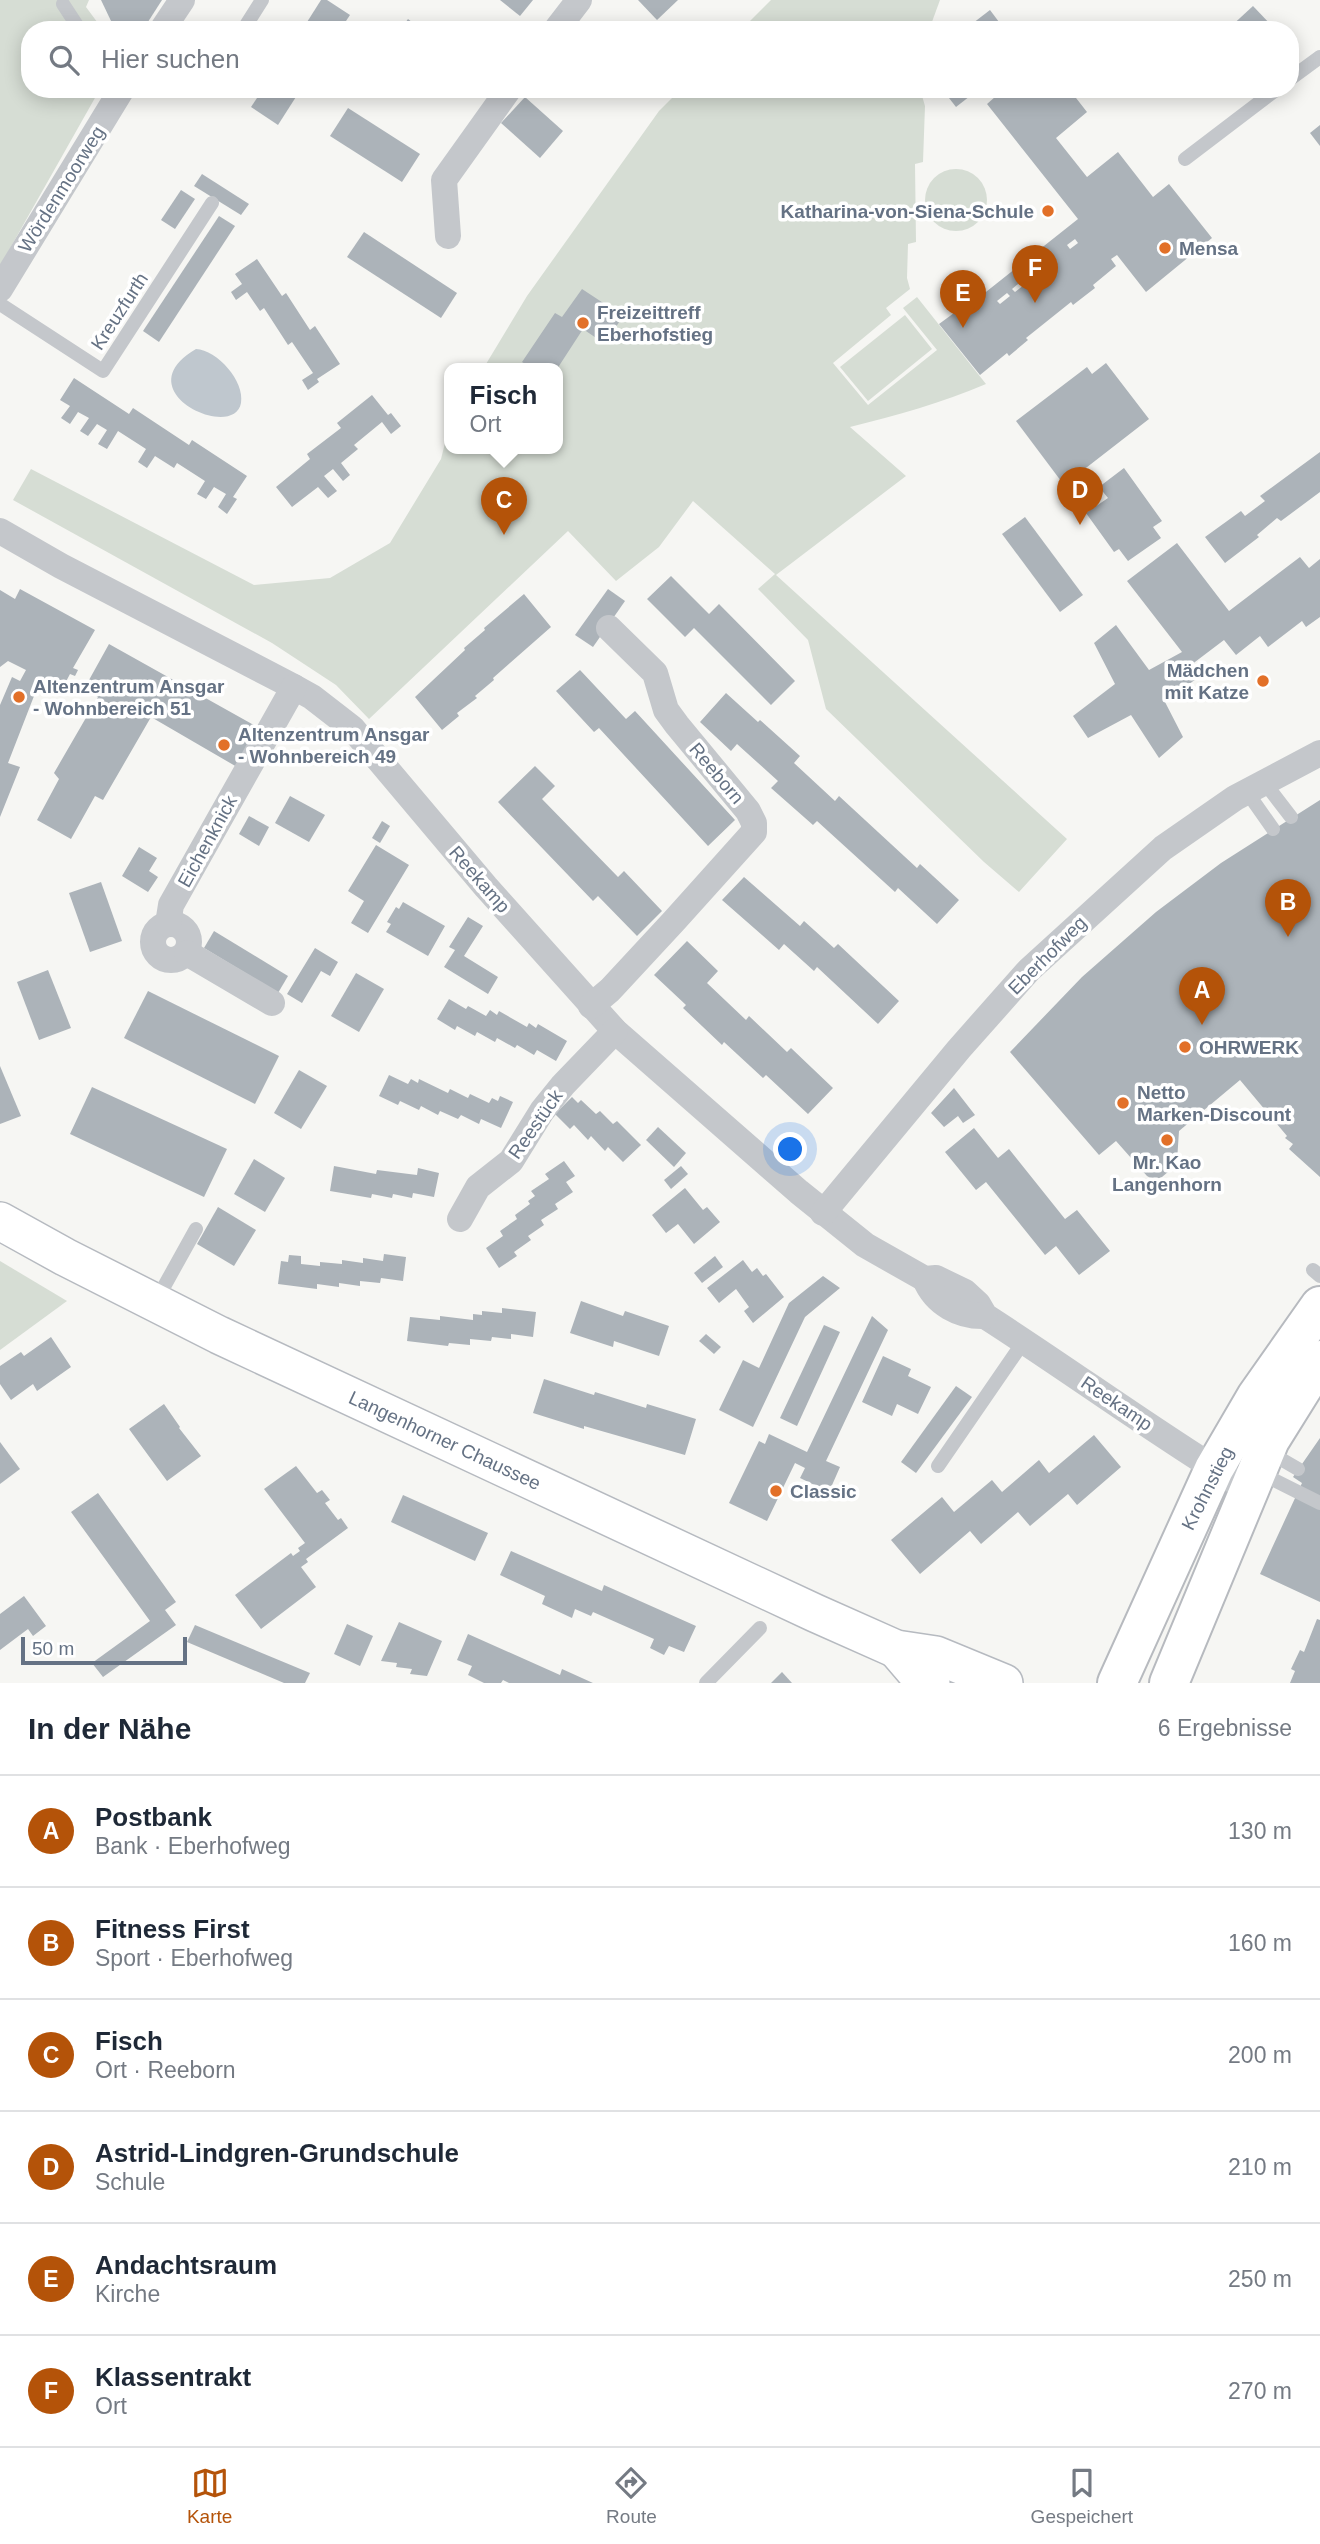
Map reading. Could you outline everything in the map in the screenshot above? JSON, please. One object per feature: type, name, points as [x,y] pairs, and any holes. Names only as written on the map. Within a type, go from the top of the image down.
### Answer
[{"type":"main road","name":"Langenhorner Chaussee","points":[[0,1221],[219,1335],[896,1649],[936,1655],[1004,1683]]},
{"type":"main road","name":"Krohnstieg","points":[[1117,1683],[1214,1469],[1318,1284]]},
{"type":"main road","name":"Krohnstieg","points":[[1177,1675],[1257,1471],[1286,1413],[1320,1360]]},
{"type":"main road","name":"Langenhorner Chaussee","points":[[896,1649],[920,1677],[931,1683]]},
{"type":"street","points":[[168,21],[182,0]]},
{"type":"street","points":[[563,21],[579,0]]},
{"type":"street","name":"Wördenmoorweg","points":[[0,289],[116,98]]},
{"type":"street","points":[[448,236],[444,180],[503,98]]},
{"type":"street","name":"Reekamp","points":[[0,531],[93,583],[312,697],[352,728],[615,1031],[823,1213],[865,1245],[925,1279],[930,1292],[938,1300],[972,1317],[985,1316],[1214,1469],[1257,1471]]},
{"type":"street","name":"Reeborn","points":[[591,1006],[648,950],[754,832],[754,823],[742,803],[666,710],[655,673],[609,628]]},
{"type":"street","name":"Eichenknick","points":[[272,1003],[187,953],[190,942],[187,932],[179,925],[168,924],[171,905],[294,687]]},
{"type":"street","name":"Eberhofweg","points":[[823,1213],[959,1049],[1029,970],[1163,848],[1256,787],[1320,753]]},
{"type":"street","name":"Reestück","points":[[460,1219],[478,1187],[511,1161],[549,1102],[615,1031]]},
{"type":"lane","points":[[249,21],[262,0]]},
{"type":"lane","points":[[63,4],[74,21]]},
{"type":"lane","points":[[1299,72],[1320,57]]},
{"type":"lane","points":[[1185,159],[1265,98]]},
{"type":"lane","name":"Kreuzfurth","points":[[0,304],[103,371],[212,203]]},
{"type":"lane","points":[[1256,787],[1291,817]]},
{"type":"lane","points":[[1256,787],[1273,829]]},
{"type":"lane","points":[[155,1303],[196,1229]]},
{"type":"lane","points":[[938,1466],[1024,1341]]},
{"type":"lane","points":[[1257,1471],[1298,1469]]},
{"type":"lane","points":[[1257,1471],[1320,1503]]},
{"type":"lane","points":[[706,1683],[760,1628]]},
{"type":"shaded area","points":[[0,0],[89,0],[86,7],[96,21],[21,21],[21,98],[95,98],[0,266]]},
{"type":"shaded area","points":[[771,0],[940,0],[932,21],[750,21]]},
{"type":"shaded area","points":[[672,98],[923,98],[925,106],[923,162],[915,164],[916,242],[908,244],[907,278],[910,289],[886,308],[891,315],[833,363],[868,405],[937,350],[903,308],[917,297],[986,384],[936,403],[850,427],[906,476],[776,575],[1067,839],[1019,892],[984,862],[826,709],[808,640],[758,589],[775,574],[693,501],[659,547],[616,581],[568,531],[369,719],[336,685],[272,643],[13,500],[31,469],[254,585],[330,578],[390,543],[441,459],[444,447],[444,454],[563,454],[563,363],[487,363],[527,296],[659,111]]},
{"type":"shaded area","points":[[956,169],[968,171],[978,178],[985,188],[985,212],[978,222],[968,229],[956,231],[944,229],[934,222],[927,212],[925,200],[927,188],[934,178],[944,171]]},
{"type":"shaded area","points":[[905,315],[932,349],[868,401],[840,367]]},
{"type":"shaded area","points":[[196,349],[221,361],[239,385],[241,403],[234,414],[221,417],[204,414],[188,406],[176,395],[171,381],[177,365]]},
{"type":"shaded area","points":[[0,1261],[67,1301],[0,1350]]},
{"type":"building","points":[[101,0],[162,0],[149,21],[111,21]]},
{"type":"building","points":[[321,0],[327,0],[350,15],[346,21],[308,21]]},
{"type":"building","points":[[500,0],[533,0],[520,16]]},
{"type":"building","points":[[638,0],[678,0],[657,20]]},
{"type":"building","points":[[1253,6],[1267,21],[1237,21]]},
{"type":"building","points":[[990,10],[998,21],[976,21]]},
{"type":"building","points":[[257,98],[295,98],[278,125],[251,107]]},
{"type":"building","points":[[526,98],[563,131],[540,158],[501,123]]},
{"type":"building","points":[[949,98],[968,98],[956,107]]},
{"type":"building","points":[[994,98],[1076,98],[1087,112],[1056,138],[1087,177],[1118,152],[1153,197],[1169,184],[1212,238],[1146,292],[1117,255],[1111,259],[1116,266],[1093,285],[1095,288],[1073,305],[1071,302],[1026,338],[1028,340],[1009,356],[1007,353],[980,375],[939,324],[965,305],[967,307],[1078,219],[987,104]],"holes":[[[1075,239],[1078,243],[1070,249],[1067,245]],[[1030,274],[1033,278],[1015,292],[1012,289]],[[1007,293],[1010,296],[1000,304],[997,301]]]},
{"type":"building","points":[[348,108],[420,154],[402,182],[330,136]]},
{"type":"building","points":[[1320,125],[1320,146],[1310,133]]},
{"type":"building","points":[[202,174],[249,204],[241,215],[194,186]]},
{"type":"building","points":[[181,190],[195,199],[175,229],[161,220]]},
{"type":"building","points":[[219,216],[235,226],[159,342],[143,331]]},
{"type":"building","points":[[364,232],[457,293],[441,318],[347,257]]},
{"type":"building","points":[[257,259],[282,296],[286,293],[310,330],[315,326],[340,364],[317,379],[319,382],[308,390],[302,380],[313,373],[292,342],[288,345],[264,308],[260,311],[247,292],[236,300],[231,292],[242,284],[235,274]]},
{"type":"building","name":"Freizeittreff Eberhofstieg","points":[[582,289],[623,316],[605,344],[583,329],[561,363],[522,362],[555,313],[562,317]]},
{"type":"building","points":[[1106,363],[1149,419],[1064,485],[1016,421],[1087,367],[1092,374]]},
{"type":"building","points":[[74,378],[129,414],[133,408],[189,445],[192,440],[247,476],[233,497],[237,499],[227,514],[218,507],[226,494],[214,487],[206,499],[197,494],[205,481],[177,463],[174,468],[155,456],[147,468],[138,462],[146,449],[118,431],[107,449],[98,444],[107,430],[97,424],[88,436],[80,431],[89,418],[78,412],[70,424],[61,418],[70,406],[60,400]]},
{"type":"building","points":[[372,395],[401,426],[391,434],[382,422],[354,445],[358,449],[341,463],[350,475],[343,481],[333,469],[324,476],[337,491],[328,498],[318,487],[292,507],[276,487],[310,459],[307,454],[341,428],[337,423]]},
{"type":"building","points":[[1320,452],[1320,492],[1281,521],[1277,518],[1257,535],[1259,537],[1225,563],[1205,537],[1241,511],[1245,516],[1265,501],[1260,496]]},
{"type":"building","points":[[1124,468],[1162,521],[1153,527],[1161,538],[1128,561],[1119,549],[1114,552],[1086,513],[1108,498],[1099,487]]},
{"type":"building","points":[[1025,517],[1083,595],[1060,612],[1002,534]]},
{"type":"building","points":[[1177,543],[1229,611],[1300,557],[1309,568],[1320,559],[1320,617],[1306,627],[1302,621],[1268,647],[1260,636],[1236,655],[1224,640],[1191,665],[1200,676],[1165,702],[1183,737],[1159,758],[1131,715],[1088,738],[1073,716],[1115,684],[1094,643],[1116,625],[1149,670],[1182,652],[1127,581]]},
{"type":"building","points":[[671,576],[709,614],[719,604],[795,681],[771,705],[694,628],[685,637],[647,599]]},
{"type":"building","name":"Altenzentrum Ansgar - Wohnbereich 51","points":[[20,589],[95,630],[73,668],[78,670],[75,676],[70,674],[62,689],[41,678],[8,763],[20,767],[0,817],[0,705],[12,677],[20,681],[26,670],[8,661],[0,667],[0,590],[15,599]]},
{"type":"building","points":[[608,589],[625,601],[593,647],[575,635]]},
{"type":"building","points":[[524,594],[551,627],[493,678],[494,680],[475,696],[477,698],[457,713],[459,716],[442,730],[415,697],[485,630],[484,628]]},
{"type":"building","name":"Altenzentrum Ansgar - Wohnbereich 49","points":[[109,644],[259,728],[237,767],[151,717],[103,800],[95,796],[71,839],[37,820],[59,779],[54,773],[98,697],[88,691],[93,682],[89,680]]},
{"type":"building","points":[[580,670],[626,719],[635,711],[735,820],[708,846],[599,728],[594,732],[556,691]]},
{"type":"building","points":[[726,693],[800,756],[794,763],[835,801],[839,796],[917,868],[920,864],[959,900],[937,924],[898,888],[895,892],[817,821],[813,825],[771,788],[778,781],[737,744],[731,751],[700,722]]},
{"type":"building","points":[[535,766],[555,786],[542,799],[618,877],[624,871],[662,911],[637,936],[598,896],[593,901],[498,802]]},
{"type":"building","points":[[290,796],[325,815],[309,842],[275,823]]},
{"type":"building","points":[[1320,800],[1320,1177],[1289,1149],[1293,1144],[1285,1138],[1287,1136],[1240,1080],[1179,1131],[1177,1161],[1162,1177],[1154,1180],[1147,1176],[1116,1141],[1099,1155],[1010,1052],[1082,977],[1156,912],[1221,863]]},
{"type":"building","points":[[249,816],[269,827],[259,846],[239,834]]},
{"type":"building","points":[[382,821],[390,826],[380,843],[372,838]]},
{"type":"building","points":[[376,845],[409,865],[368,933],[351,923],[364,901],[348,891]]},
{"type":"building","points":[[139,847],[157,858],[149,871],[158,877],[148,892],[122,876]]},
{"type":"building","points":[[744,877],[800,926],[804,921],[834,948],[838,944],[899,1001],[878,1024],[817,967],[814,971],[784,944],[779,950],[722,900]]},
{"type":"building","points":[[101,882],[122,941],[90,952],[69,893]]},
{"type":"building","points":[[403,902],[445,926],[428,956],[386,932],[391,924],[387,922],[396,907],[399,909]]},
{"type":"building","points":[[468,917],[483,926],[464,956],[498,977],[488,994],[444,967],[455,950],[449,947]]},
{"type":"building","points":[[214,931],[288,976],[278,993],[204,948]]},
{"type":"building","points":[[687,941],[718,971],[707,983],[746,1020],[749,1016],[787,1052],[791,1048],[833,1088],[808,1114],[766,1075],[763,1078],[724,1042],[722,1045],[683,1008],[686,1005],[654,975]]},
{"type":"building","points":[[315,948],[338,962],[330,976],[321,971],[302,1003],[287,994]]},
{"type":"building","points":[[48,970],[71,1028],[39,1040],[17,982]]},
{"type":"building","points":[[356,973],[384,989],[359,1032],[331,1016]]},
{"type":"building","points":[[148,991],[279,1056],[255,1104],[124,1038]]},
{"type":"building","points":[[449,999],[486,1016],[490,1010],[497,1015],[499,1011],[527,1027],[529,1023],[536,1028],[538,1024],[567,1041],[556,1061],[537,1050],[534,1055],[497,1038],[495,1042],[477,1032],[475,1036],[457,1026],[455,1030],[437,1019]]},
{"type":"building","points":[[0,1066],[21,1116],[0,1124]]},
{"type":"building","points":[[299,1070],[327,1086],[301,1129],[274,1113]]},
{"type":"building","points":[[389,1075],[408,1084],[411,1079],[418,1083],[419,1079],[448,1093],[450,1089],[468,1098],[470,1094],[489,1103],[492,1098],[498,1101],[500,1096],[513,1102],[501,1128],[481,1119],[479,1124],[461,1115],[458,1119],[440,1111],[438,1115],[421,1106],[419,1110],[400,1101],[398,1105],[379,1096]]},
{"type":"building","points":[[92,1087],[227,1149],[204,1197],[70,1134]]},
{"type":"building","points":[[954,1088],[975,1115],[963,1123],[958,1116],[944,1127],[931,1113]]},
{"type":"building","points":[[572,1097],[578,1103],[581,1100],[596,1114],[600,1111],[613,1124],[617,1121],[641,1145],[623,1162],[608,1147],[605,1151],[591,1136],[588,1140],[574,1125],[570,1129],[555,1114]]},
{"type":"building","points":[[658,1127],[686,1153],[674,1167],[646,1140]]},
{"type":"building","points":[[974,1128],[998,1158],[1009,1149],[1065,1219],[1077,1210],[1110,1251],[1079,1275],[1056,1246],[1045,1255],[986,1182],[976,1190],[945,1152]]},
{"type":"building","points":[[254,1159],[285,1178],[265,1212],[234,1194]]},
{"type":"building","points":[[564,1161],[575,1176],[566,1182],[573,1192],[555,1204],[558,1209],[541,1220],[544,1225],[528,1236],[531,1240],[514,1252],[517,1256],[499,1268],[486,1248],[503,1236],[500,1231],[517,1219],[515,1215],[530,1204],[528,1201],[535,1196],[531,1191],[549,1179],[545,1174]]},
{"type":"building","points":[[334,1166],[376,1174],[377,1170],[417,1175],[418,1168],[439,1173],[434,1197],[413,1193],[412,1198],[372,1194],[371,1198],[330,1191]]},
{"type":"building","points":[[681,1166],[688,1174],[671,1189],[664,1180]]},
{"type":"building","points":[[685,1188],[703,1210],[707,1207],[720,1222],[694,1244],[678,1224],[666,1233],[652,1215]]},
{"type":"building","points":[[218,1207],[256,1230],[234,1266],[197,1244]]},
{"type":"building","points":[[384,1254],[406,1257],[403,1281],[381,1278],[380,1283],[360,1281],[360,1286],[317,1284],[317,1289],[278,1284],[281,1261],[288,1262],[289,1255],[301,1256],[301,1264],[320,1266],[320,1262],[342,1264],[342,1260],[363,1263],[363,1258],[383,1261]]},
{"type":"building","points":[[715,1256],[723,1267],[702,1283],[694,1273]]},
{"type":"building","points":[[743,1260],[752,1272],[757,1268],[763,1276],[766,1274],[784,1297],[753,1323],[744,1311],[749,1307],[736,1289],[719,1303],[707,1288]]},
{"type":"building","points":[[823,1276],[840,1288],[805,1317],[753,1427],[719,1410],[743,1360],[759,1368],[789,1303]]},
{"type":"building","points":[[581,1301],[623,1316],[625,1311],[669,1326],[659,1356],[614,1341],[613,1347],[570,1333]]},
{"type":"building","points":[[502,1308],[536,1312],[533,1337],[511,1334],[511,1339],[470,1339],[470,1345],[449,1343],[448,1346],[407,1341],[410,1317],[440,1320],[440,1316],[473,1320],[473,1314],[482,1315],[482,1311],[502,1313]]},
{"type":"building","points":[[872,1316],[888,1330],[826,1461],[840,1467],[829,1492],[800,1478],[805,1468],[795,1463],[767,1521],[729,1503],[759,1441],[765,1444],[769,1434],[807,1452]]},
{"type":"building","points":[[824,1325],[840,1332],[797,1426],[780,1418]]},
{"type":"building","points":[[706,1334],[721,1347],[714,1354],[699,1341]]},
{"type":"building","points":[[51,1337],[71,1367],[37,1391],[33,1384],[11,1400],[0,1384],[0,1366],[21,1352],[24,1356]]},
{"type":"building","points":[[883,1356],[911,1369],[908,1376],[931,1387],[918,1414],[897,1404],[892,1416],[862,1402]]},
{"type":"building","points":[[544,1379],[594,1395],[595,1392],[646,1408],[647,1404],[696,1419],[685,1455],[533,1413]]},
{"type":"building","points":[[956,1386],[972,1397],[916,1473],[901,1462]]},
{"type":"building","points":[[164,1404],[201,1456],[167,1481],[129,1429]]},
{"type":"building","points":[[1094,1435],[1121,1467],[1077,1505],[1068,1494],[1030,1526],[1018,1512],[981,1544],[970,1531],[920,1574],[891,1540],[942,1497],[954,1512],[992,1480],[1002,1492],[1039,1460],[1049,1473]]},
{"type":"building","points":[[1320,1438],[1320,1602],[1260,1574],[1302,1483],[1293,1477]]},
{"type":"building","points":[[0,1442],[20,1469],[0,1484]]},
{"type":"building","points":[[296,1466],[317,1493],[322,1490],[330,1500],[325,1503],[348,1528],[306,1559],[308,1562],[301,1567],[316,1587],[261,1629],[235,1595],[291,1553],[293,1556],[300,1551],[298,1548],[305,1543],[264,1489]]},
{"type":"building","points":[[98,1493],[176,1602],[165,1610],[176,1625],[103,1677],[92,1663],[150,1621],[71,1512]]},
{"type":"building","points":[[403,1495],[488,1533],[475,1561],[391,1522]]},
{"type":"building","points":[[511,1551],[602,1591],[604,1585],[696,1626],[684,1652],[669,1646],[664,1655],[650,1648],[654,1639],[593,1612],[591,1616],[575,1609],[572,1618],[542,1604],[545,1596],[500,1575]]},
{"type":"building","points":[[24,1596],[46,1626],[33,1636],[28,1629],[0,1650],[0,1614]]},
{"type":"building","points":[[1317,1619],[1320,1620],[1320,1683],[1290,1683],[1295,1671],[1291,1669],[1300,1650],[1304,1652]]},
{"type":"building","points":[[399,1622],[442,1641],[427,1676],[410,1674],[412,1669],[381,1661]]},
{"type":"building","points":[[347,1624],[373,1636],[360,1666],[334,1654]]},
{"type":"building","points":[[195,1625],[310,1673],[305,1683],[284,1683],[187,1642]]},
{"type":"building","points":[[468,1634],[560,1675],[562,1669],[593,1683],[509,1683],[503,1680],[501,1683],[484,1683],[468,1675],[472,1666],[457,1660]]},
{"type":"building","points":[[782,1672],[792,1683],[771,1683]]},
{"type":"place","name":"Katharina-von-Siena-Schule","points":[[1048,211]]},
{"type":"place","name":"Mensa","points":[[1165,248]]},
{"type":"place","name":"Klassentrakt","points":[[1035,303]]},
{"type":"place","name":"Freizeittreff Eberhofstieg","points":[[583,323]]},
{"type":"place","name":"Andachtsraum","points":[[963,328]]},
{"type":"place","name":"Astrid-Lindgren-Grundschule","points":[[1080,525]]},
{"type":"place","name":"Fisch","points":[[504,535]]},
{"type":"place","name":"Mädchen mit Katze","points":[[1263,681]]},
{"type":"place","name":"Altenzentrum Ansgar - Wohnbereich 51","points":[[19,697]]},
{"type":"place","name":"Altenzentrum Ansgar - Wohnbereich 49","points":[[224,745]]},
{"type":"place","name":"Fitness First","points":[[1288,937]]},
{"type":"place","name":"Postbank","points":[[1202,1025]]},
{"type":"place","name":"OHRWERK","points":[[1185,1047]]},
{"type":"place","name":"Netto Marken-Discount","points":[[1123,1103]]},
{"type":"place","name":"Mr. Kao Langenhorn","points":[[1167,1140]]},
{"type":"place","name":"Classic","points":[[776,1491]]}]
